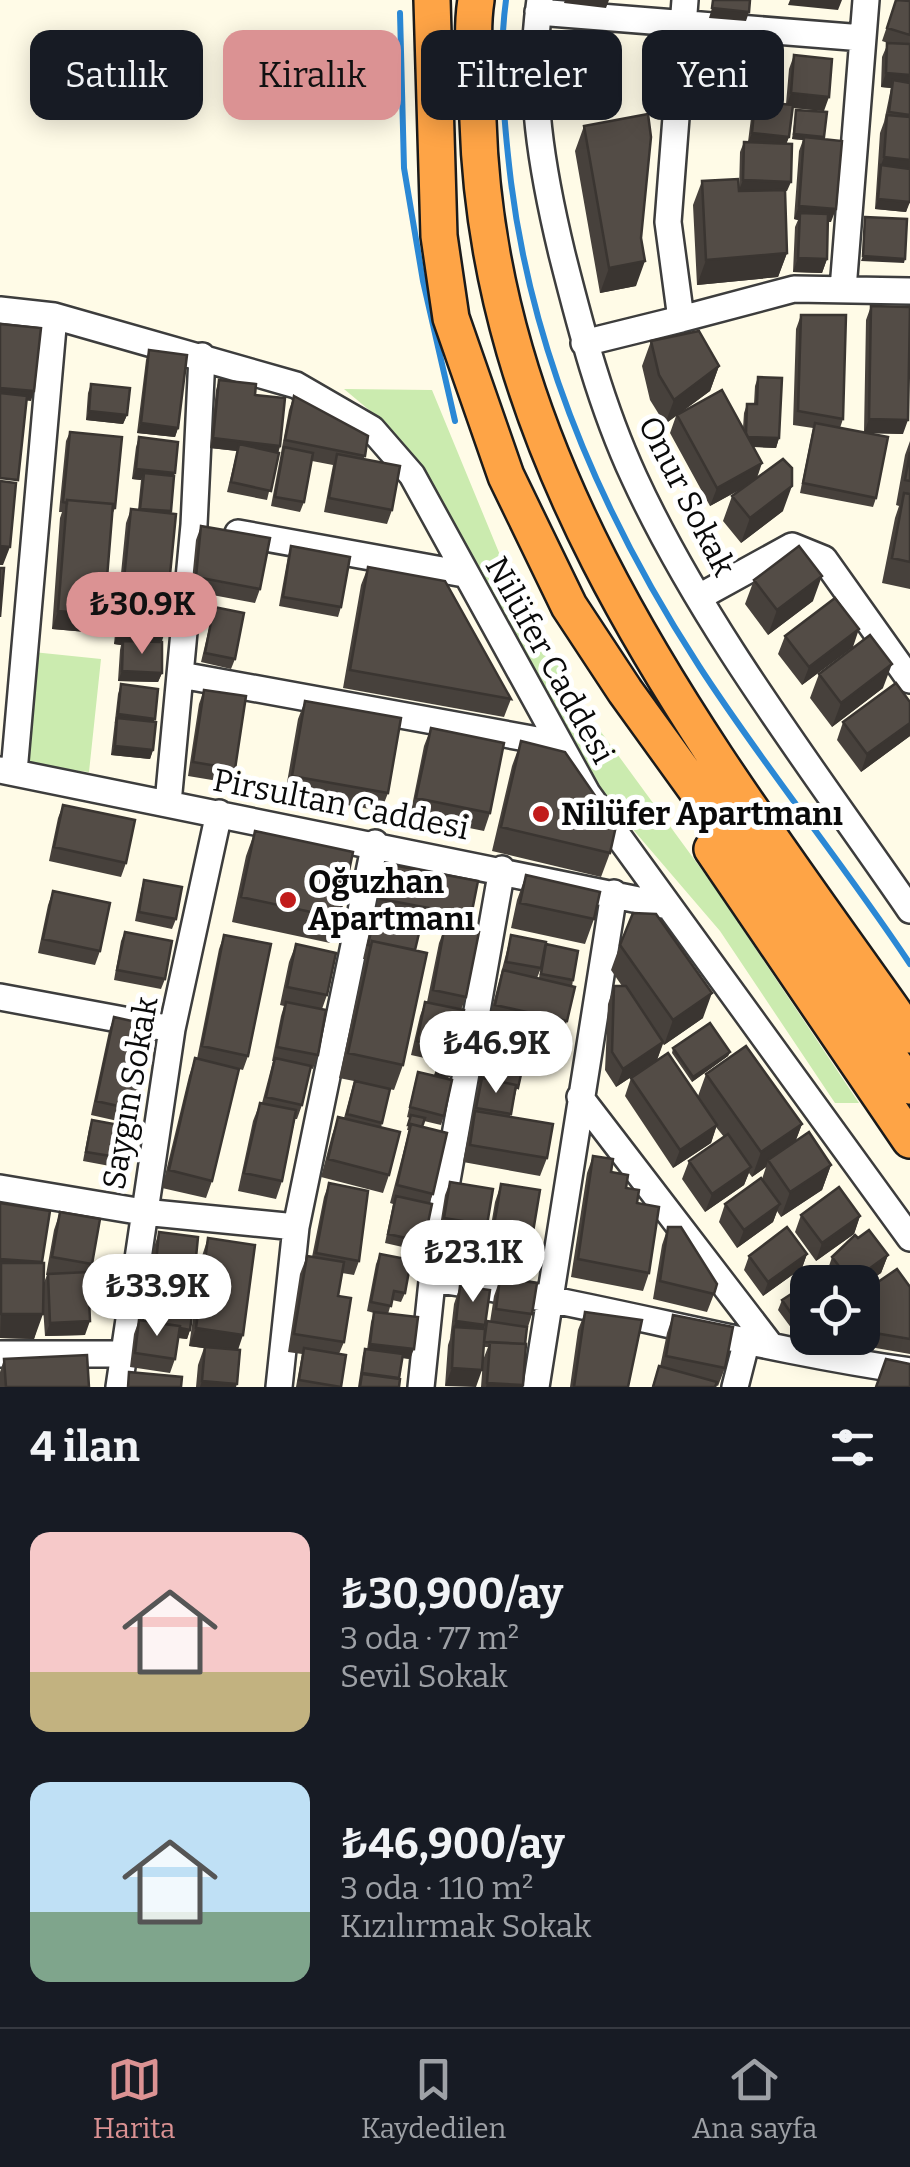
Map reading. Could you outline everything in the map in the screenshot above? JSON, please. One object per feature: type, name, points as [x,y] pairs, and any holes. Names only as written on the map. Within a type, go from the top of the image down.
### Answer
[{"type":"highway","points":[[432,0],[439,236],[450,318],[506,476],[569,606],[910,1086]]},
{"type":"highway","points":[[476,0],[480,200],[510,344],[553,467],[600,566],[654,659],[910,1035]]},
{"type":"highway","points":[[654,659],[826,874],[910,996]]},
{"type":"highway","points":[[625,690],[692,817],[910,1140]]},
{"type":"street","points":[[844,289],[866,0]]},
{"type":"street","points":[[539,6],[683,12],[863,38]]},
{"type":"street","name":"Onur Sokak","points":[[539,6],[535,90],[544,179],[584,344],[634,477],[701,596],[910,910]]},
{"type":"street","points":[[681,319],[668,222],[683,12]]},
{"type":"street","points":[[584,344],[794,289],[910,291]]},
{"type":"street","name":"Nilüfer Caddesi","points":[[0,310],[54,316],[296,385],[372,429],[412,476],[587,793],[910,1238]]},
{"type":"street","points":[[7,771],[54,316]]},
{"type":"street","points":[[168,803],[194,525],[202,356]]},
{"type":"street","points":[[194,525],[464,574]]},
{"type":"street","points":[[701,596],[792,546],[808,552],[824,559],[910,680]]},
{"type":"street","points":[[181,675],[559,744]]},
{"type":"street","name":"Pirsultan Caddesi","points":[[7,771],[375,843],[668,906]]},
{"type":"street","name":"Saygın Sokak","points":[[119,1387],[172,1029],[219,813]]},
{"type":"street","points":[[278,1387],[296,1227],[375,843]]},
{"type":"street","points":[[420,1387],[432,1279],[502,869]]},
{"type":"street","points":[[536,1387],[614,894]]},
{"type":"street","points":[[0,997],[172,1029]]},
{"type":"street","points":[[580,1096],[759,1343]]},
{"type":"street","points":[[0,1188],[143,1212],[296,1227]]},
{"type":"street","points":[[432,1279],[549,1296],[759,1343],[871,1376],[910,1371]]},
{"type":"street","points":[[735,1387],[759,1343]]},
{"type":"street","points":[[0,1354],[121,1354]]},
{"type":"green space","points":[[344,389],[432,390],[500,555],[585,710],[713,885],[859,1103],[835,1103],[720,931],[606,798],[416,461],[387,425]]},
{"type":"green space","points":[[33,652],[101,659],[89,772],[22,765]]},
{"type":"building","points":[[713,0],[750,0],[749,12],[712,8]]},
{"type":"building","points":[[896,0],[910,1],[910,35],[887,28]]},
{"type":"building","points":[[887,43],[910,44],[910,75],[886,73]]},
{"type":"building","points":[[794,55],[832,59],[829,97],[791,93]]},
{"type":"building","points":[[893,80],[910,83],[910,115],[889,112]]},
{"type":"building","points":[[784,104],[793,105],[789,137],[752,133],[753,120],[784,120]]},
{"type":"building","points":[[796,110],[827,112],[824,137],[794,134]]},
{"type":"building","points":[[642,115],[642,120],[649,120],[651,137],[641,238],[645,261],[609,268],[584,126]]},
{"type":"building","points":[[887,115],[910,117],[910,160],[884,157]]},
{"type":"building","points":[[804,137],[842,141],[836,209],[799,206]]},
{"type":"building","points":[[744,142],[792,144],[791,182],[743,180]]},
{"type":"building","points":[[881,165],[910,169],[910,202],[878,199]]},
{"type":"building","points":[[738,179],[739,191],[785,190],[787,253],[706,260],[702,181]]},
{"type":"building","points":[[800,213],[828,214],[827,259],[798,258]]},
{"type":"building","points":[[865,217],[907,219],[905,259],[863,256]]},
{"type":"building","points":[[871,306],[910,307],[908,420],[869,419]]},
{"type":"building","points":[[801,315],[846,315],[843,419],[798,411]]},
{"type":"building","points":[[0,324],[41,328],[34,391],[0,388]]},
{"type":"building","points":[[699,331],[719,366],[674,400],[659,375],[651,341]]},
{"type":"building","points":[[149,350],[187,355],[178,428],[141,423]]},
{"type":"building","points":[[758,377],[782,378],[779,438],[748,437],[746,433],[747,404],[757,404]]},
{"type":"building","points":[[219,380],[256,384],[255,395],[285,398],[280,446],[213,438]]},
{"type":"building","points":[[91,384],[130,388],[127,415],[89,411]]},
{"type":"building","points":[[722,390],[762,463],[717,488],[677,415]]},
{"type":"building","points":[[0,393],[27,396],[18,480],[0,478]]},
{"type":"building","points":[[294,396],[368,436],[365,456],[285,440]]},
{"type":"building","points":[[815,423],[888,437],[876,498],[803,483]]},
{"type":"building","points":[[70,432],[122,437],[115,508],[113,504],[63,502]]},
{"type":"building","points":[[139,437],[178,442],[175,473],[136,469]]},
{"type":"building","points":[[239,444],[279,453],[271,491],[231,482]]},
{"type":"building","points":[[284,447],[313,453],[304,502],[275,497]]},
{"type":"building","points":[[910,452],[910,481],[905,480]]},
{"type":"building","points":[[337,454],[400,466],[392,510],[329,498]]},
{"type":"building","points":[[783,459],[792,468],[792,486],[750,518],[732,496]]},
{"type":"building","points":[[144,473],[174,476],[171,511],[140,509]]},
{"type":"building","points":[[0,481],[16,483],[10,547],[0,546]]},
{"type":"building","points":[[904,493],[910,494],[910,562],[892,558]]},
{"type":"building","points":[[67,500],[113,504],[104,615],[58,611]]},
{"type":"building","points":[[131,509],[176,514],[164,635],[119,630]]},
{"type":"building","points":[[201,526],[270,538],[260,589],[196,577]]},
{"type":"building","points":[[291,546],[350,557],[341,607],[283,597]]},
{"type":"building","points":[[799,546],[822,576],[777,610],[754,580]]},
{"type":"building","points":[[368,567],[445,581],[511,699],[350,670]]},
{"type":"building","points":[[0,568],[4,568],[0,617]]},
{"type":"building","points":[[835,598],[859,629],[809,667],[785,636]]},
{"type":"building","points":[[214,607],[244,613],[235,659],[205,653]]},
{"type":"building","points":[[870,635],[892,664],[841,703],[819,674]]},
{"type":"building","points":[[123,641],[162,642],[162,673],[122,671]]},
{"type":"building","points":[[896,683],[910,702],[910,723],[867,754],[843,722]]},
{"type":"building","points":[[121,684],[158,689],[155,719],[118,714]]},
{"type":"building","points":[[204,690],[246,696],[235,769],[193,762]]},
{"type":"building","points":[[305,701],[401,718],[388,793],[292,776]]},
{"type":"building","points":[[117,718],[156,722],[153,750],[115,746]]},
{"type":"building","points":[[431,728],[504,743],[490,813],[416,798]]},
{"type":"building","points":[[521,741],[565,752],[616,826],[610,853],[501,827]]},
{"type":"building","points":[[63,805],[135,820],[126,863],[54,847]]},
{"type":"building","points":[[255,831],[353,852],[339,918],[241,897]]},
{"type":"building","points":[[387,864],[478,881],[471,916],[381,899]]},
{"type":"building","points":[[526,875],[600,892],[594,919],[520,903]]},
{"type":"building","points":[[144,880],[182,887],[176,919],[139,912]]},
{"type":"building","points":[[53,891],[110,903],[100,951],[43,939]]},
{"type":"building","points":[[633,913],[656,914],[712,993],[673,1020],[620,945]]},
{"type":"building","points":[[375,914],[421,925],[415,950],[372,941],[368,945]]},
{"type":"building","points":[[445,925],[479,932],[466,997],[433,990]]},
{"type":"building","points":[[125,932],[172,941],[165,979],[117,970]]},
{"type":"building","points":[[224,935],[271,944],[248,1056],[202,1046]]},
{"type":"building","points":[[511,935],[546,942],[541,968],[506,962]]},
{"type":"building","points":[[372,941],[427,953],[403,1065],[348,1053]]},
{"type":"building","points":[[296,944],[336,953],[327,995],[287,987]]},
{"type":"building","points":[[546,944],[578,951],[573,980],[541,974]]},
{"type":"building","points":[[503,970],[575,987],[567,1021],[495,1005]]},
{"type":"building","points":[[614,986],[626,986],[663,1042],[623,1069],[612,1052]]},
{"type":"building","points":[[286,1002],[326,1010],[318,1055],[277,1047]]},
{"type":"building","points":[[425,1002],[464,1010],[455,1050],[417,1041]]},
{"type":"building","points":[[114,1017],[154,1026],[136,1110],[96,1101]]},
{"type":"building","points":[[493,1018],[553,1031],[548,1057],[526,1052],[518,1088],[480,1080]]},
{"type":"building","points":[[710,1023],[730,1052],[693,1077],[673,1048]]},
{"type":"building","points":[[746,1046],[802,1124],[761,1152],[706,1074]]},
{"type":"building","points":[[668,1053],[717,1125],[680,1150],[631,1078]]},
{"type":"building","points":[[195,1058],[239,1069],[212,1181],[169,1170]]},
{"type":"building","points":[[275,1058],[311,1066],[302,1105],[266,1097]]},
{"type":"building","points":[[439,1060],[452,1063],[449,1076],[436,1074]]},
{"type":"building","points":[[418,1072],[452,1080],[444,1116],[410,1107]]},
{"type":"building","points":[[482,1078],[516,1085],[511,1114],[476,1108]]},
{"type":"building","points":[[355,1081],[390,1089],[382,1123],[347,1114]]},
{"type":"building","points":[[260,1103],[296,1110],[282,1181],[244,1173]]},
{"type":"building","points":[[475,1111],[553,1124],[547,1158],[470,1145]]},
{"type":"building","points":[[411,1115],[425,1118],[422,1127],[408,1125]]},
{"type":"building","points":[[338,1117],[400,1132],[389,1175],[328,1159]]},
{"type":"building","points":[[92,1120],[135,1128],[129,1159],[86,1152]]},
{"type":"building","points":[[411,1124],[447,1133],[433,1194],[397,1185]]},
{"type":"building","points":[[809,1132],[831,1165],[790,1192],[768,1160]]},
{"type":"building","points":[[728,1134],[751,1167],[712,1194],[689,1161]]},
{"type":"building","points":[[593,1156],[613,1159],[611,1172],[628,1175],[626,1188],[639,1190],[637,1203],[659,1207],[649,1273],[578,1259]]},
{"type":"building","points":[[761,1178],[780,1204],[744,1230],[725,1204]]},
{"type":"building","points":[[450,1182],[493,1189],[487,1225],[444,1218]]},
{"type":"building","points":[[329,1183],[368,1191],[359,1261],[316,1253]]},
{"type":"building","points":[[501,1184],[540,1190],[527,1268],[488,1261]]},
{"type":"building","points":[[839,1187],[860,1216],[822,1243],[801,1215]]},
{"type":"building","points":[[396,1196],[432,1204],[424,1242],[388,1234]]},
{"type":"building","points":[[0,1203],[50,1211],[42,1262],[0,1259]]},
{"type":"building","points":[[60,1212],[100,1219],[92,1264],[52,1257]]},
{"type":"building","points":[[445,1224],[488,1231],[482,1270],[439,1263]]},
{"type":"building","points":[[668,1227],[681,1227],[717,1284],[714,1294],[660,1281]]},
{"type":"building","points":[[787,1227],[807,1254],[768,1282],[749,1256]]},
{"type":"building","points":[[869,1230],[888,1255],[874,1265],[838,1265],[832,1257],[855,1235],[858,1238]]},
{"type":"building","points":[[159,1232],[198,1237],[194,1278],[155,1274]]},
{"type":"building","points":[[208,1238],[255,1245],[243,1335],[196,1328]]},
{"type":"building","points":[[380,1254],[411,1260],[405,1293],[394,1291],[391,1306],[371,1302]]},
{"type":"building","points":[[307,1256],[344,1262],[338,1296],[351,1298],[344,1342],[294,1334]]},
{"type":"building","points":[[1,1263],[44,1263],[43,1314],[1,1314]]},
{"type":"building","points":[[897,1269],[910,1287],[910,1339],[880,1334],[880,1281]]},
{"type":"building","points":[[88,1272],[90,1321],[50,1323],[48,1274]]},
{"type":"building","points":[[500,1278],[537,1283],[532,1314],[496,1309]]},
{"type":"building","points":[[460,1286],[490,1290],[485,1325],[456,1321]]},
{"type":"building","points":[[136,1293],[155,1296],[153,1309],[134,1306]]},
{"type":"building","points":[[790,1295],[790,1312],[782,1300]]},
{"type":"building","points":[[158,1296],[194,1301],[190,1330],[154,1323]]},
{"type":"building","points":[[374,1312],[418,1317],[414,1349],[370,1344]]},
{"type":"building","points":[[585,1312],[642,1320],[628,1387],[574,1387]]},
{"type":"building","points":[[673,1315],[733,1327],[725,1368],[666,1356]]},
{"type":"building","points":[[139,1320],[180,1326],[175,1359],[135,1353]]},
{"type":"building","points":[[487,1321],[527,1327],[525,1344],[484,1342]]},
{"type":"building","points":[[454,1327],[485,1329],[482,1370],[452,1368]]},
{"type":"building","points":[[490,1342],[526,1344],[523,1385],[487,1383]]},
{"type":"building","points":[[205,1347],[240,1350],[237,1384],[202,1381]]},
{"type":"building","points":[[304,1348],[346,1355],[341,1387],[299,1380]]},
{"type":"building","points":[[365,1349],[403,1354],[399,1378],[362,1373]]},
{"type":"building","points":[[87,1355],[89,1387],[6,1387],[4,1359]]},
{"type":"building","points":[[886,1359],[910,1364],[910,1387],[876,1387]]},
{"type":"building","points":[[659,1366],[717,1382],[715,1387],[653,1387]]},
{"type":"building","points":[[129,1372],[182,1377],[181,1387],[128,1387]]},
{"type":"building","points":[[362,1374],[400,1379],[399,1387],[360,1387]]},
{"type":"waterway","points":[[506,0],[502,45],[504,114],[521,247],[536,311],[578,434],[633,553],[699,666],[910,964]]},
{"type":"waterway","points":[[400,13],[404,168],[423,281],[455,421]]},
{"type":"place","name":"Nilüfer Apartmanı","points":[[541,814]]},
{"type":"place","name":"Oğuzhan Apartmanı","points":[[288,900]]}]
